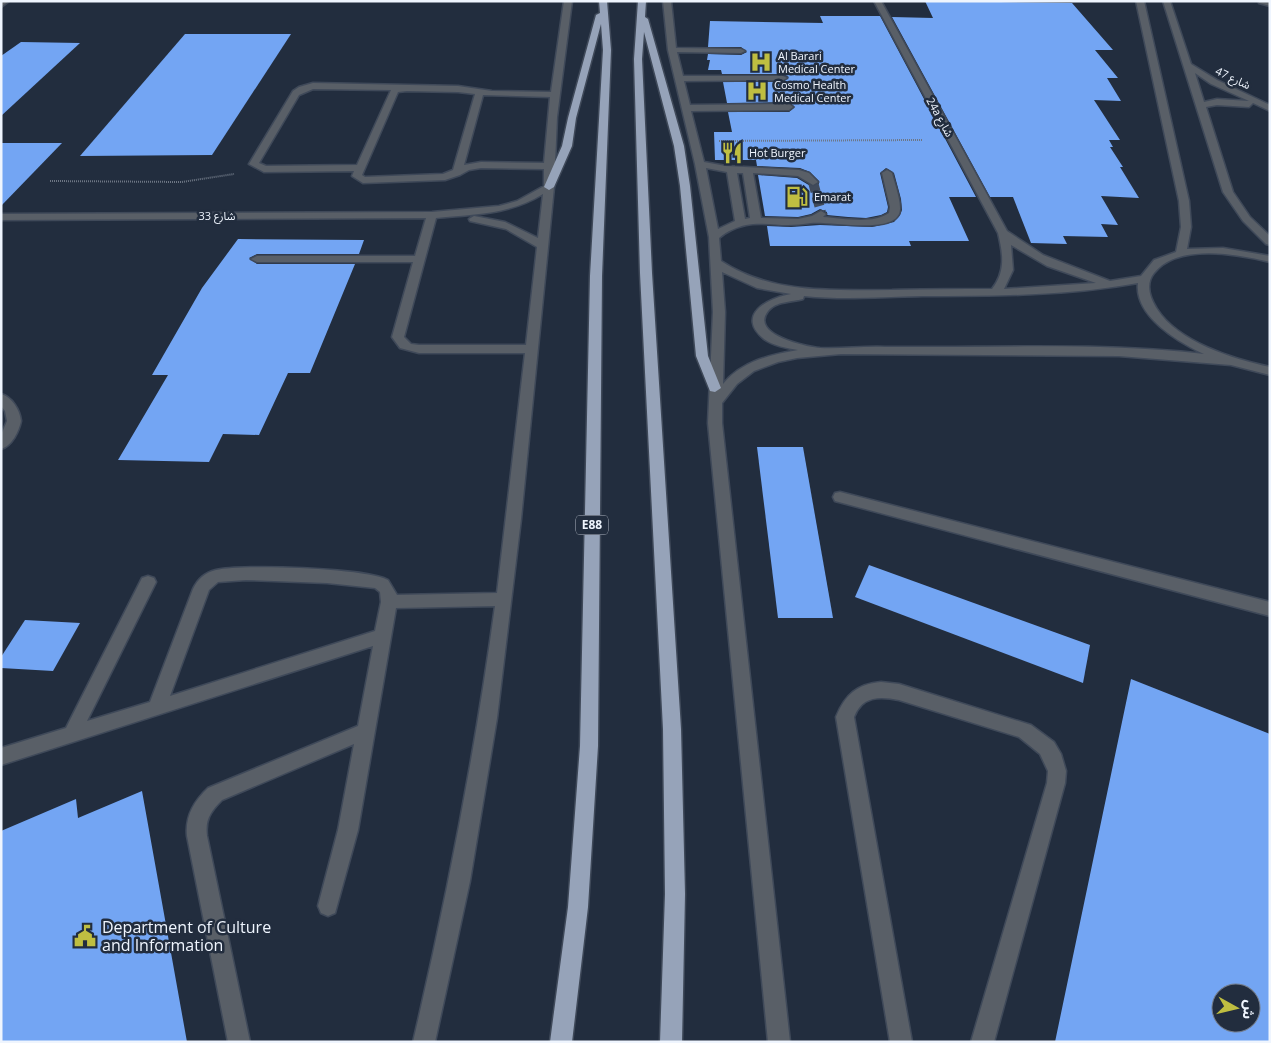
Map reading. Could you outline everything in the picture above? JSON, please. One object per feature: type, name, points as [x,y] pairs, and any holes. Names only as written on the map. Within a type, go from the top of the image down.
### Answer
[{"type":"highway","points":[[548,187],[567,146],[572,118],[603,4]]},
{"type":"highway","name":"E88","points":[[561,1042],[578,907],[589,746],[596,276],[607,50],[603,4]]},
{"type":"highway","points":[[642,6],[679,146],[685,186],[702,356],[715,396]]},
{"type":"highway","points":[[642,6],[638,59],[646,273],[672,729],[675,894],[671,1042]]},
{"type":"street","points":[[1,5],[6,1]]},
{"type":"street","points":[[424,1042],[467,839],[488,719],[504,599],[548,187],[548,166],[555,95],[568,1]]},
{"type":"street","points":[[667,1],[672,50],[700,164],[714,237],[719,312],[715,396],[779,1042]]},
{"type":"street","name":"24a شارع","points":[[877,1],[1004,233],[1009,254],[1008,273],[996,292]]},
{"type":"street","points":[[1140,1],[1184,201],[1186,227],[1181,253]]},
{"type":"street","points":[[1166,1],[1228,192],[1236,207],[1270,242]]},
{"type":"street","points":[[1170,11],[1175,1]]},
{"type":"street","points":[[1262,1],[1270,4]]},
{"type":"street","points":[[672,50],[741,51]]},
{"type":"street","name":"شارع 47","points":[[1188,65],[1214,82],[1270,109]]},
{"type":"street","points":[[679,79],[783,78]]},
{"type":"street","points":[[360,168],[258,168],[254,162],[296,93],[313,86],[467,89],[492,94],[555,95]]},
{"type":"street","points":[[403,88],[393,92],[357,176],[363,180],[438,177],[481,165],[548,166]]},
{"type":"street","points":[[457,173],[480,92]]},
{"type":"street","name":"شارع 47","points":[[1201,105],[1228,101],[1270,109]]},
{"type":"street","points":[[685,106],[787,105]]},
{"type":"street","points":[[700,164],[732,170],[799,173],[806,175],[813,182]]},
{"type":"street","points":[[732,170],[741,223]]},
{"type":"street","points":[[748,171],[756,221]]},
{"type":"street","points":[[714,237],[721,231],[741,223],[756,221],[817,216],[879,221],[892,216],[895,212],[887,173]]},
{"type":"street","name":"شارع 33","points":[[1,217],[432,215],[500,209],[521,203],[548,187]]},
{"type":"street","points":[[432,215],[398,337],[404,346],[419,348],[531,348]]},
{"type":"street","name":"شارع 33","points":[[432,215],[504,224],[524,232],[542,246]]},
{"type":"street","name":"24a شارع","points":[[1004,233],[1020,248],[1039,259],[1060,268],[1111,284]]},
{"type":"street","points":[[1270,259],[1233,252],[1205,250],[1181,253],[1157,263],[1151,268],[1144,279],[1144,294],[1152,310],[1169,328],[1193,344],[1233,361],[1270,371]]},
{"type":"street","points":[[256,259],[420,259]]},
{"type":"street","points":[[716,263],[728,271],[760,285],[778,290],[818,293],[1051,290],[1144,279]]},
{"type":"street","points":[[818,293],[772,303],[763,308],[758,316],[759,324],[764,332],[779,342],[827,351]]},
{"type":"street","points":[[715,396],[734,378],[753,366],[779,358],[827,351],[1102,350],[1233,361]]},
{"type":"street","points":[[1,398],[10,406],[14,419],[13,427],[1,444]]},
{"type":"street","points":[[840,497],[1270,609]]},
{"type":"street","points":[[157,708],[200,592],[209,580],[216,576],[284,575],[367,579],[382,584],[387,589],[389,602],[348,830],[328,906]]},
{"type":"street","points":[[72,734],[148,582]]},
{"type":"street","points":[[389,602],[504,599]]},
{"type":"street","points":[[1,756],[383,636]]},
{"type":"street","points":[[901,1042],[845,717],[848,707],[854,699],[864,692],[874,689],[899,692],[1026,731],[1047,748],[1054,760],[1057,771],[1056,783],[982,1042]]},
{"type":"street","points":[[240,1042],[197,836],[195,825],[198,814],[205,803],[215,794],[366,731]]},
{"type":"path","points":[[694,141],[922,140]]},
{"type":"path","points":[[50,182],[182,182],[221,177],[258,168]]},
{"type":"building","points":[[925,1],[1072,3],[1113,50],[1095,50],[1118,78],[1107,78],[1121,101],[1094,100],[1120,140],[1109,140],[1113,147],[1110,147],[1139,198],[1101,196],[1118,225],[1101,224],[1108,237],[1063,236],[1067,244],[1031,243],[1013,197],[990,197],[892,17],[933,18]]},
{"type":"building","points":[[820,16],[880,16],[976,197],[949,197],[969,241],[909,241],[911,246],[770,246],[767,226],[820,225],[872,227],[894,222],[902,210],[894,173],[886,168],[880,173],[888,207],[887,212],[881,215],[866,218],[827,215],[827,212],[820,209],[811,214],[798,217],[765,216],[758,175],[797,178],[812,187],[819,184],[819,181],[810,172],[800,168],[757,166],[756,160],[715,160],[714,132],[732,132],[728,112],[789,112],[795,107],[789,102],[727,103],[723,82],[783,82],[789,77],[783,74],[722,74],[721,70],[708,70],[710,60],[707,60],[708,54],[741,55],[747,52],[741,47],[708,47],[710,21],[823,23]]},
{"type":"building","points":[[185,34],[291,34],[212,155],[80,156]]},
{"type":"building","points":[[21,42],[80,43],[1,116],[1,56]]},
{"type":"building","points":[[1,143],[62,143],[1,206]]},
{"type":"building","points":[[238,239],[364,240],[359,254],[257,254],[249,258],[257,264],[355,264],[310,373],[288,373],[259,435],[223,434],[209,462],[118,460],[168,375],[152,375],[202,288]]},
{"type":"building","points":[[757,447],[803,447],[833,618],[778,618]]},
{"type":"building","points":[[869,565],[1090,645],[1083,683],[855,597]]},
{"type":"building","points":[[25,620],[80,623],[53,671],[1,668],[1,657]]},
{"type":"building","points":[[1131,679],[1270,734],[1270,1042],[1055,1042]]},
{"type":"building","name":"Department of Culture and Information","points":[[142,791],[187,1042],[1,1042],[1,831],[76,799],[78,818]]},
{"type":"tunnel","points":[[813,182],[821,212]]},
{"type":"place","name":"Al Barari Medical Center","points":[[761,62]]},
{"type":"place","name":"Cosmo Health Medical Center","points":[[757,91]]},
{"type":"place","name":"Hot Burger","points":[[732,153]]},
{"type":"place","name":"Emarat","points":[[797,197]]},
{"type":"place","name":"Department of Culture and Information","points":[[85,936]]}]
